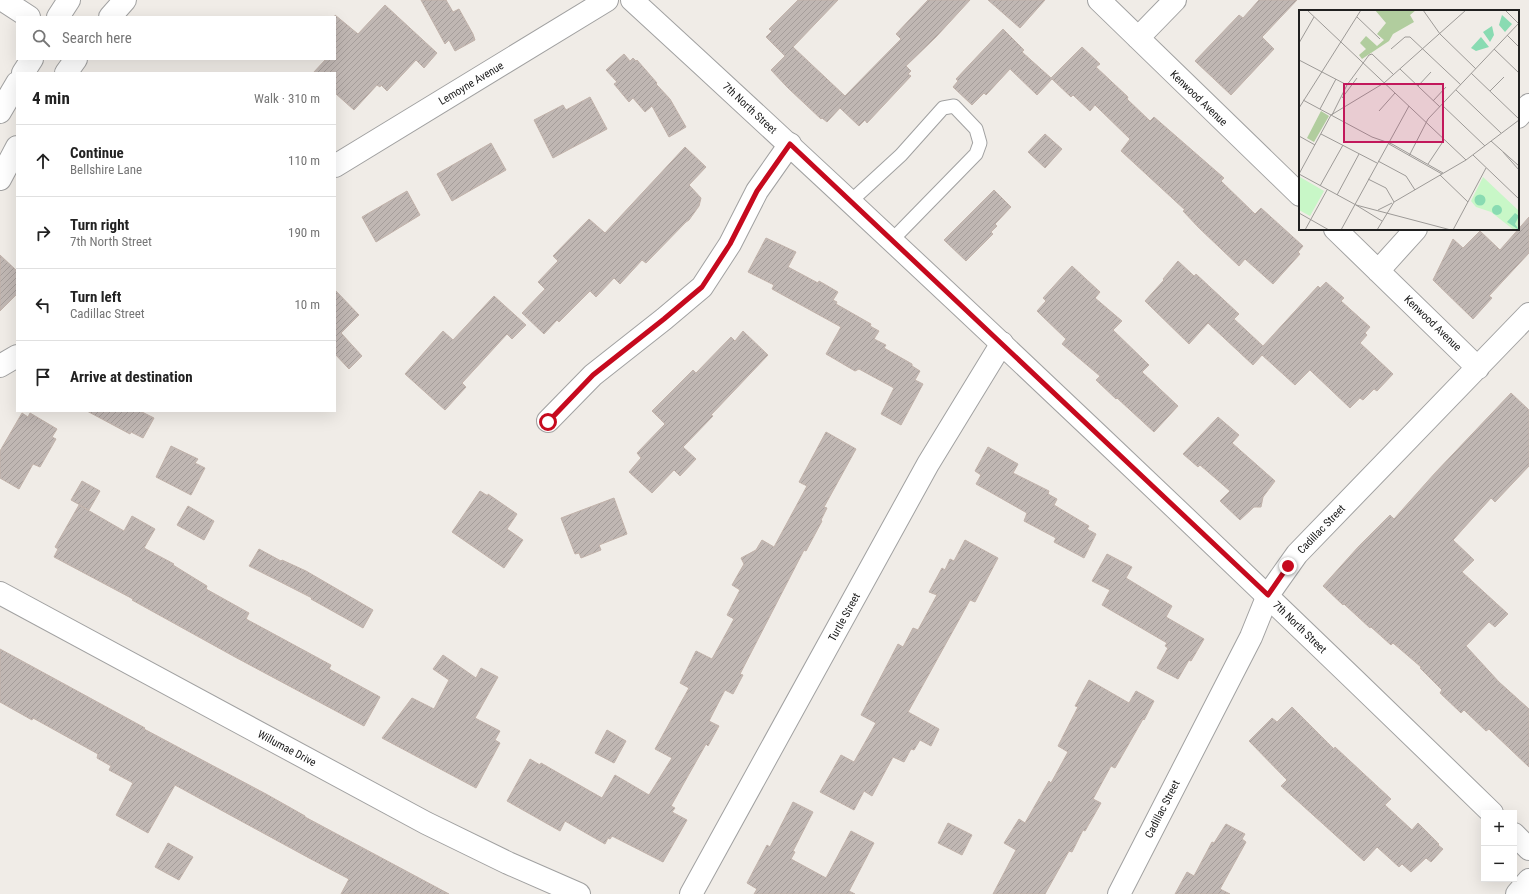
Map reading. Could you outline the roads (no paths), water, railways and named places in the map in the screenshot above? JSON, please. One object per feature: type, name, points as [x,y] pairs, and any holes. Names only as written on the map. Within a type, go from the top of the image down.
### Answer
[{"type":"street","points":[[3,0],[27,16]]},
{"type":"street","points":[[59,16],[69,0]]},
{"type":"street","points":[[111,16],[125,0]]},
{"type":"street","name":"Lemoyne Avenue","points":[[336,165],[607,0]]},
{"type":"street","name":"7th North Street","points":[[632,0],[790,144],[1002,343],[1268,595],[1489,810]]},
{"type":"street","name":"Kenwood Avenue","points":[[1098,0],[1299,194]]},
{"type":"street","points":[[1138,38],[1174,0]]},
{"type":"street","points":[[24,72],[31,60]]},
{"type":"street","points":[[67,72],[75,60]]},
{"type":"street","points":[[0,112],[16,86]]},
{"type":"street","points":[[1519,116],[1529,105]]},
{"type":"street","points":[[548,422],[593,375],[702,287],[730,244],[757,191],[790,144]]},
{"type":"street","points":[[0,179],[16,149]]},
{"type":"street","name":"Kenwood Avenue","points":[[1336,230],[1478,368]]},
{"type":"street","points":[[1378,270],[1415,230]]},
{"type":"street","name":"Cadillac Street","points":[[1119,894],[1251,637],[1268,595],[1296,554],[1478,368],[1524,328]]},
{"type":"street","name":"Turtle Street","points":[[691,894],[928,464],[1002,343]]},
{"type":"street","points":[[0,366],[16,357]]},
{"type":"street","name":"Willumae Drive","points":[[0,593],[426,823],[508,863],[579,894]]},
{"type":"street","points":[[1517,837],[1529,849]]},
{"type":"street","points":[[1517,894],[1529,880]]},
{"type":"lane","points":[[851,201],[901,155],[943,108],[954,106],[976,129],[980,142],[976,154],[892,240]]}]
